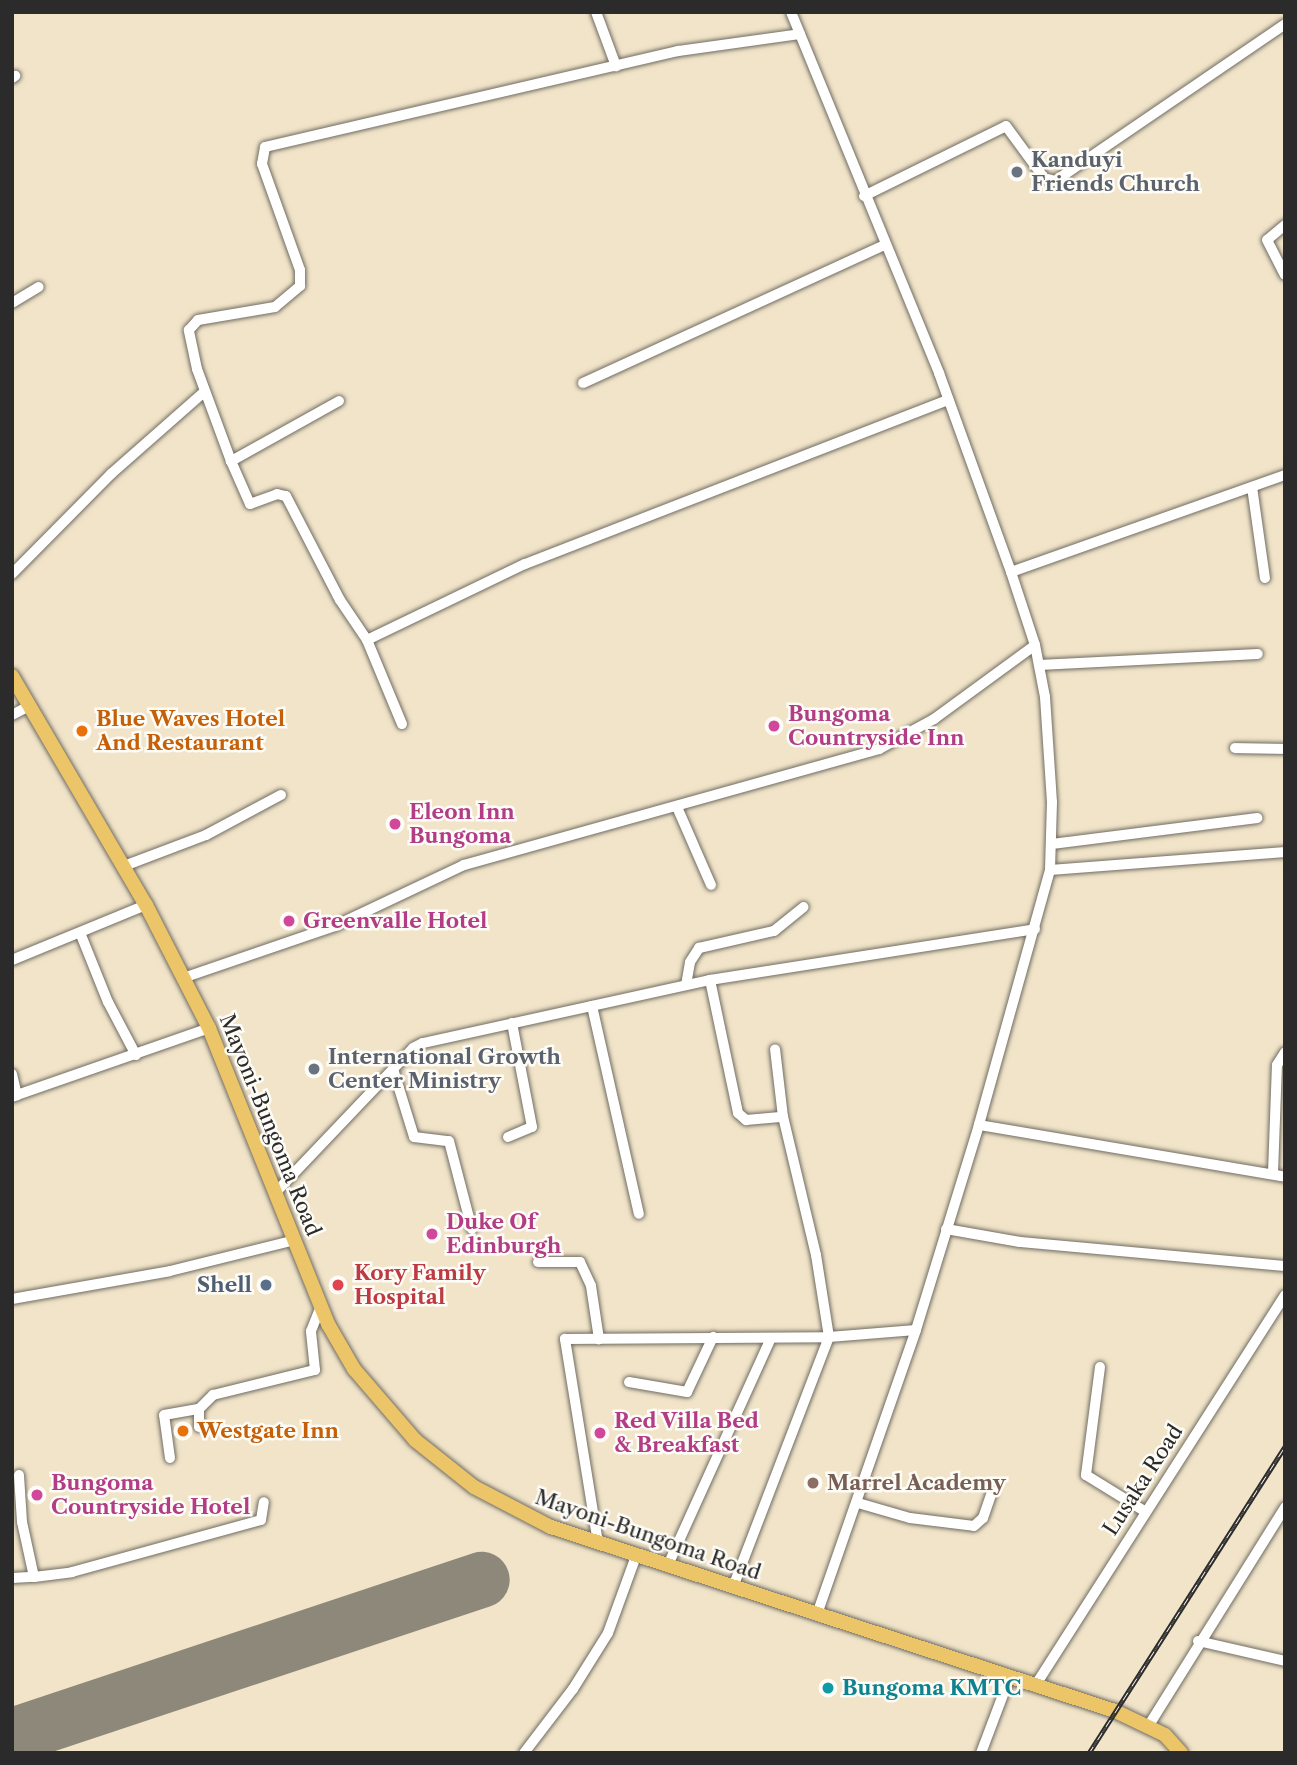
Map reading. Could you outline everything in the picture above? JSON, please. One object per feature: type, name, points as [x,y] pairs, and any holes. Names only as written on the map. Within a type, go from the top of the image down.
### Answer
[{"type":"main road","name":"Mayoni-Bungoma Road","points":[[12,676],[146,905],[209,1028],[320,1309],[354,1369],[381,1405],[443,1465],[510,1508],[598,1543],[1149,1725],[1181,1753]]},
{"type":"street","points":[[596,12],[616,66]]},
{"type":"street","points":[[791,12],[948,400],[1035,645],[1050,750],[1052,844],[1050,870],[1035,929],[979,1125],[916,1331],[817,1615]]},
{"type":"street","points":[[864,196],[1006,126],[1044,178],[1055,181],[1285,24]]},
{"type":"street","points":[[402,724],[367,640],[340,600],[286,496],[277,494],[250,504],[204,392],[188,335],[193,323],[275,307],[296,292],[302,280],[262,164],[265,147],[678,51],[800,34]]},
{"type":"street","points":[[1285,225],[1266,240],[1285,275]]},
{"type":"street","points":[[583,383],[885,245]]},
{"type":"street","points":[[12,303],[39,287]]},
{"type":"street","points":[[12,574],[111,474],[204,392]]},
{"type":"street","points":[[367,640],[525,564],[948,400]]},
{"type":"street","points":[[231,461],[339,401]]},
{"type":"street","points":[[1011,572],[1285,475]]},
{"type":"street","points":[[1252,487],[1265,578]]},
{"type":"street","points":[[184,978],[335,926],[464,864],[879,749],[934,719],[1035,645]]},
{"type":"street","points":[[1039,665],[1258,654]]},
{"type":"street","points":[[12,715],[29,706]]},
{"type":"street","points":[[1235,748],[1285,749]]},
{"type":"street","points":[[124,866],[206,835],[281,795]]},
{"type":"street","points":[[677,807],[711,885]]},
{"type":"street","points":[[1052,844],[1257,818]]},
{"type":"street","points":[[1050,870],[1285,852]]},
{"type":"street","points":[[12,960],[81,935],[146,905]]},
{"type":"street","points":[[686,985],[690,962],[699,948],[767,934],[788,923],[804,907]]},
{"type":"street","points":[[276,1192],[393,1069],[423,1043],[710,980],[1035,929]]},
{"type":"street","points":[[81,935],[108,1002],[136,1055]]},
{"type":"street","points":[[710,980],[738,1114],[746,1121],[783,1117]]},
{"type":"street","points":[[592,1006],[639,1214]]},
{"type":"street","points":[[508,1137],[532,1127],[512,1023]]},
{"type":"street","points":[[12,1074],[15,1096],[209,1028]]},
{"type":"street","points":[[733,1587],[829,1337],[816,1255],[783,1117],[775,1049]]},
{"type":"street","points":[[1273,1173],[1279,1136],[1277,1065],[1285,1052]]},
{"type":"street","points":[[393,1069],[414,1137],[449,1141],[472,1229]]},
{"type":"street","points":[[979,1125],[1285,1177]]},
{"type":"street","points":[[946,1229],[1020,1242],[1285,1266]]},
{"type":"street","points":[[12,1299],[170,1271],[295,1240]]},
{"type":"street","points":[[538,1262],[580,1262],[591,1286],[599,1339]]},
{"type":"street","name":"Lusaka Road","points":[[1035,1686],[1285,1295]]},
{"type":"street","points":[[170,1458],[164,1415],[199,1409],[212,1395],[315,1370],[311,1331],[320,1309]]},
{"type":"street","points":[[598,1543],[564,1342],[569,1336],[599,1339],[771,1338],[916,1331]]},
{"type":"street","points":[[629,1382],[687,1392],[713,1337]]},
{"type":"street","points":[[668,1565],[771,1338]]},
{"type":"street","points":[[1100,1367],[1086,1475],[1146,1512]]},
{"type":"street","points":[[199,1409],[199,1427]]},
{"type":"street","points":[[19,1475],[22,1522],[34,1577]]},
{"type":"street","points":[[858,1503],[911,1518],[974,1526],[983,1518],[992,1492]]},
{"type":"street","points":[[12,1578],[72,1572],[261,1520],[264,1502]]},
{"type":"street","points":[[1149,1725],[1198,1641],[1280,1521],[1285,1507]]},
{"type":"street","points":[[524,1753],[573,1689],[608,1633],[636,1556]]},
{"type":"street","points":[[1198,1641],[1285,1661]]},
{"type":"street","points":[[981,1753],[1009,1679]]},
{"type":"runway","points":[[12,1736],[482,1580]]},
{"type":"railway","points":[[1089,1753],[1285,1446]]},
{"type":"place","name":"Kanduyi Friends Church","points":[[1017,172]]},
{"type":"place","name":"Bungoma Countryside Inn","points":[[774,726]]},
{"type":"place","name":"Blue Waves Hotel And Restaurant","points":[[82,731]]},
{"type":"place","name":"Eleon Inn Bungoma","points":[[395,824]]},
{"type":"place","name":"Greenvalle Hotel","points":[[289,921]]},
{"type":"place","name":"International Growth Center Ministry","points":[[314,1069]]},
{"type":"place","name":"Duke Of Edinburgh","points":[[432,1234]]},
{"type":"place","name":"Shell","points":[[266,1285]]},
{"type":"place","name":"Kory Family Hospital","points":[[338,1285]]},
{"type":"place","name":"Westgate Inn","points":[[183,1431]]},
{"type":"place","name":"Red Villa Bed & Breakfast","points":[[600,1433]]},
{"type":"place","name":"Marrel Academy","points":[[813,1483]]},
{"type":"place","name":"Bungoma Countryside Hotel","points":[[37,1495]]},
{"type":"place","name":"Bungoma KMTC","points":[[828,1688]]}]
